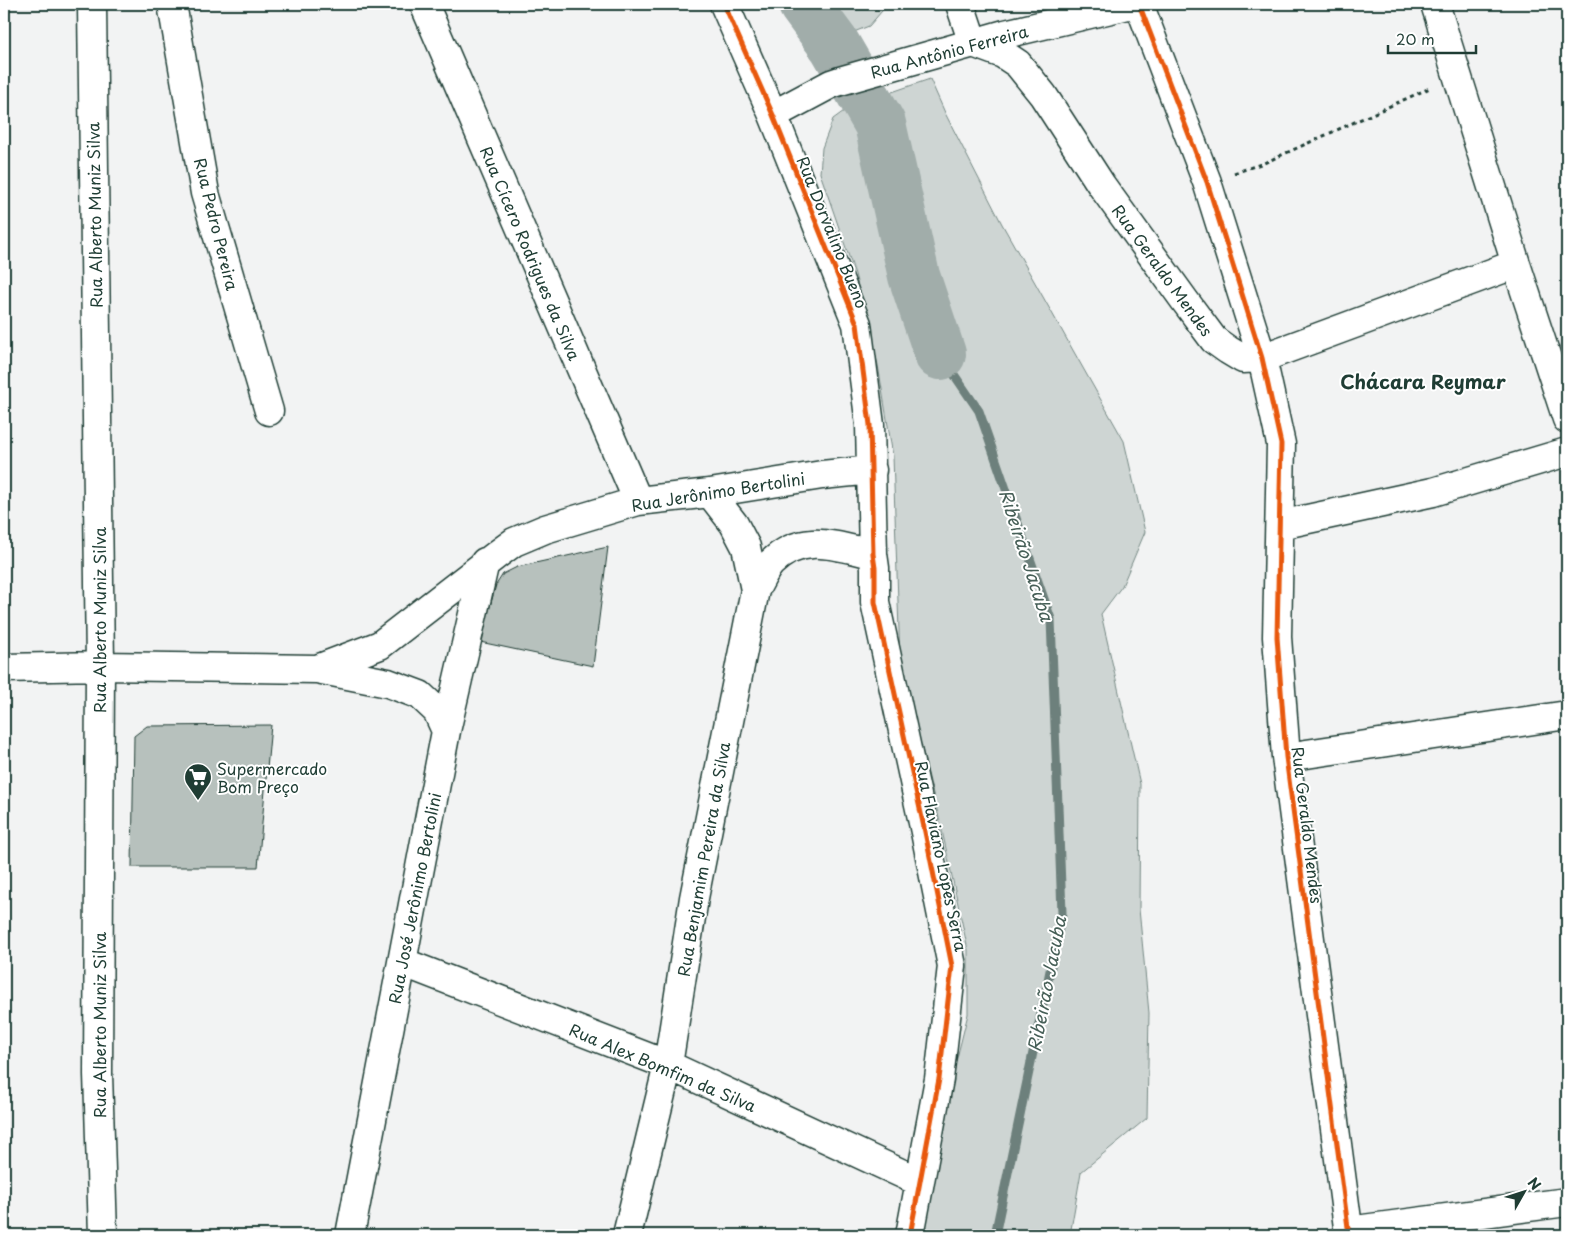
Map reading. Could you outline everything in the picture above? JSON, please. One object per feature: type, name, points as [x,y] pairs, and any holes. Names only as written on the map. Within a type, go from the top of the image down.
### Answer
[{"type":"street","name":"Rua Alberto Muniz Silva","points":[[92,4],[100,666],[98,1074],[103,1235]]},
{"type":"street","name":"Rua Pedro Pereira","points":[[172,4],[205,192],[269,411]]},
{"type":"street","name":"Rua Cícero Rodrigues da Silva","points":[[424,4],[638,502]]},
{"type":"street","name":"Rua Dorvalino Bueno","points":[[724,4],[773,115],[857,324],[870,425],[872,554],[875,568],[875,602]]},
{"type":"street","points":[[960,4],[973,43]]},
{"type":"street","name":"Rua Antônio Ferreira","points":[[773,115],[840,81],[973,43],[1132,4]]},
{"type":"street","points":[[1139,4],[1207,182],[1262,358],[1516,264]]},
{"type":"street","points":[[1434,4],[1567,418]]},
{"type":"street","name":"Rua Geraldo Mendes","points":[[973,43],[1003,54],[1018,64],[1043,95],[1102,186],[1214,340],[1243,359],[1262,358],[1281,444],[1277,637],[1286,757],[1349,1233]]},
{"type":"street","points":[[1280,525],[1433,492],[1567,452]]},
{"type":"street","name":"Rua Jerônimo Bertolini","points":[[317,669],[380,644],[485,562],[514,542],[545,529],[638,502],[710,493],[822,475],[872,470]]},
{"type":"street","name":"Rua Benjamim Pereira da Silva","points":[[627,1235],[668,1065],[694,898],[755,590],[746,547],[734,524],[710,493]]},
{"type":"street","points":[[755,590],[770,565],[786,550],[804,544],[823,544],[872,554]]},
{"type":"street","name":"Rua José Jerônimo Bertolini","points":[[350,1235],[446,731],[485,562]]},
{"type":"street","name":"Rua Flaviano Lopes Serra","points":[[875,602],[952,966],[939,1079],[910,1235]]},
{"type":"street","points":[[4,668],[100,666],[317,669],[388,683],[420,695],[437,711],[446,731]]},
{"type":"street","name":"Rua Geraldo Mendes","points":[[1286,757],[1567,715]]},
{"type":"street","name":"Rua Alex Bomfim da Silva","points":[[402,962],[668,1065],[920,1182]]},
{"type":"street","points":[[1349,1233],[1567,1202]]},
{"type":"path","points":[[1207,182],[1264,163],[1458,75]]},
{"type":"shaded area","points":[[815,4],[888,4],[869,26],[849,34],[830,25]]},
{"type":"shaded area","points":[[930,79],[946,115],[1002,224],[1124,441],[1145,532],[1122,586],[1101,614],[1140,784],[1139,909],[1149,1013],[1147,1118],[1081,1172],[1070,1235],[920,1235],[924,1207],[945,1124],[955,1066],[968,1014],[968,950],[941,826],[900,660],[893,456],[878,365],[855,274],[820,173],[822,148],[833,119],[851,106]]},
{"type":"building","points":[[608,547],[593,666],[480,642],[496,585],[503,574],[517,567]]},
{"type":"building","name":"Supermercado Bom Preço","points":[[271,725],[258,867],[132,867],[134,736],[147,726]]},
{"type":"waterway","name":"Ribeirão Jacuba","points":[[804,4],[835,46],[880,124],[914,276],[940,354]]},
{"type":"waterway","name":"Ribeirão Jacuba","points":[[940,354],[979,411],[1051,619],[1062,913],[995,1235]]},
{"type":"cycle path","points":[[724,4],[773,115],[857,324],[870,425],[875,602],[952,966],[939,1079],[910,1235]]},
{"type":"cycle path","points":[[1139,4],[1207,182],[1262,358],[1281,444],[1277,637],[1286,757],[1349,1235]]},
{"type":"place","name":"Supermercado Bom Preço","points":[[198,801]]},
{"type":"district","name":"Chácara Reymar","points":[[1423,381]]}]
